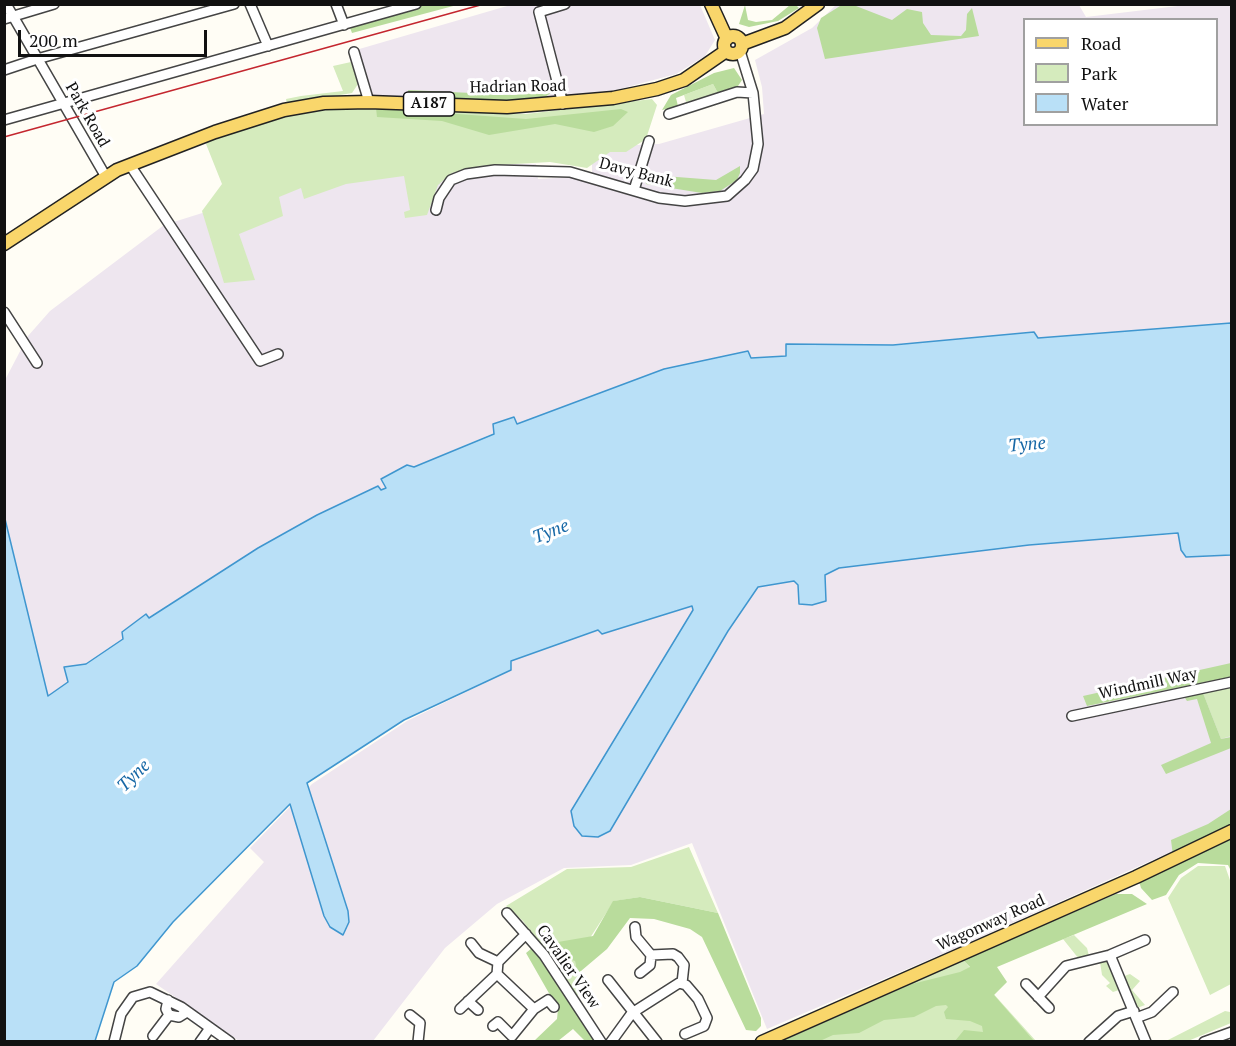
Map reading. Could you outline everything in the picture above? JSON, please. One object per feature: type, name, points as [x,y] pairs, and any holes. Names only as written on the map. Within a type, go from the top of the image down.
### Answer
[{"type":"main road","points":[[711,4],[726,45],[737,38],[741,48],[784,28],[818,4]]},
{"type":"main road","name":"Hadrian Road","points":[[130,165],[215,132],[284,110],[324,104],[369,102],[507,107],[563,104],[657,89],[684,80],[726,45]]},
{"type":"main road","name":"A187","points":[[4,244],[106,177],[130,165]]},
{"type":"main road","name":"Wagonway Road","points":[[762,1041],[1136,877],[1232,831]]},
{"type":"street","name":"Park Road","points":[[6,4],[9,18],[37,59],[106,177]]},
{"type":"street","points":[[9,18],[54,4]]},
{"type":"street","points":[[4,70],[234,4]]},
{"type":"street","points":[[250,4],[268,46]]},
{"type":"street","points":[[336,4],[344,25]]},
{"type":"street","points":[[4,120],[344,25],[392,8],[416,4]]},
{"type":"street","points":[[563,104],[539,12],[565,4]]},
{"type":"street","name":"Davy Bank","points":[[436,210],[439,198],[451,180],[466,174],[495,170],[570,172],[634,190],[685,201],[727,196],[746,180],[753,169],[758,144],[753,93],[741,48]]},
{"type":"street","points":[[354,52],[369,102]]},
{"type":"street","points":[[669,114],[683,106],[736,92],[753,93]]},
{"type":"street","points":[[634,190],[650,141]]},
{"type":"street","points":[[130,165],[260,361],[278,354]]},
{"type":"street","points":[[4,312],[37,363]]},
{"type":"street","name":"Windmill Way","points":[[1072,716],[1232,682]]},
{"type":"street","name":"Cavalier View","points":[[507,913],[544,955],[600,1041]]},
{"type":"street","points":[[634,927],[636,937],[651,955],[650,965],[640,973]]},
{"type":"street","points":[[460,1009],[497,974],[498,962],[526,933]]},
{"type":"street","points":[[1038,997],[1066,966],[1110,955],[1145,940]]},
{"type":"street","points":[[471,943],[479,953],[498,962]]},
{"type":"street","points":[[651,955],[673,954],[678,957],[684,965],[682,983]]},
{"type":"street","points":[[1110,955],[1146,1041]]},
{"type":"street","points":[[497,974],[534,1009]]},
{"type":"street","points":[[608,981],[657,1041]]},
{"type":"street","points":[[610,1041],[633,1013],[671,986],[682,983]]},
{"type":"street","points":[[682,983],[698,999],[707,1018],[704,1026],[685,1034]]},
{"type":"street","points":[[1026,984],[1049,1008]]},
{"type":"street","points":[[114,1041],[121,1014],[133,997],[150,992],[168,1000],[230,1041]]},
{"type":"street","points":[[1089,1041],[1118,1016],[1152,1012],[1173,992]]},
{"type":"street","points":[[168,1000],[166,1008],[169,1016]]},
{"type":"street","points":[[493,1026],[498,1022],[514,1039],[534,1009],[548,1000],[554,1007]]},
{"type":"street","points":[[468,1001],[478,1010]]},
{"type":"street","points":[[169,1016],[180,1017],[187,1012]]},
{"type":"street","points":[[410,1015],[420,1023],[420,1041]]},
{"type":"street","points":[[153,1036],[169,1016]]},
{"type":"street","points":[[200,1041],[210,1028]]},
{"type":"street","points":[[1204,1041],[1232,1032]]},
{"type":"shaded area","points":[[514,4],[700,5],[715,40],[705,56],[676,74],[616,90],[514,100],[364,95],[349,52]]},
{"type":"shaded area","points":[[836,5],[1079,5],[1086,17],[1186,5],[1231,5],[1231,323],[1037,338],[1033,332],[893,345],[786,344],[786,356],[751,358],[748,351],[664,369],[517,424],[514,417],[493,424],[494,433],[414,467],[407,465],[382,478],[387,488],[381,490],[378,486],[317,515],[258,548],[149,618],[146,615],[124,639],[86,664],[64,667],[68,682],[48,696],[5,519],[5,380],[28,336],[50,311],[164,225],[365,162],[536,164],[538,179],[592,176],[592,147],[659,144],[764,114],[762,87],[755,60],[812,28]]},
{"type":"shaded area","points":[[1231,530],[1231,825],[956,948],[767,1029],[692,843],[631,865],[564,868],[497,904],[445,948],[373,1041],[239,1041],[156,984],[264,862],[250,848],[312,784],[407,721],[511,670],[511,661],[599,630],[692,606],[728,631],[758,587],[794,581],[798,585],[799,603],[813,605],[826,601],[825,575],[839,568],[1029,545]]},
{"type":"green space","points":[[426,5],[457,5],[352,33],[349,25]]},
{"type":"green space","points":[[745,5],[748,20],[756,22],[772,20],[790,5],[796,5],[799,8],[778,21],[749,27],[739,24]]},
{"type":"green space","points":[[840,6],[856,6],[892,20],[907,9],[922,12],[923,23],[931,35],[961,36],[966,30],[967,14],[972,8],[979,36],[825,59],[817,28],[821,18]]},
{"type":"green space","points":[[351,62],[358,84],[352,93],[287,104],[286,99],[343,91],[333,66]]},
{"type":"green space","points":[[734,68],[742,80],[738,86],[719,95],[713,84],[676,98],[678,106],[662,110],[671,95],[714,73]]},
{"type":"green space","points":[[548,82],[554,85],[554,91],[542,99],[516,103],[463,102],[410,97],[408,90],[514,95],[537,89]]},
{"type":"green space","points":[[713,84],[719,95],[686,102],[684,95]]},
{"type":"green space","points":[[652,99],[657,105],[646,139],[626,152],[610,152],[587,168],[550,162],[480,166],[452,173],[438,185],[427,215],[405,218],[404,212],[410,210],[404,176],[346,184],[304,199],[301,188],[279,197],[283,216],[239,234],[255,280],[224,283],[202,211],[222,184],[206,144],[209,140],[282,117],[339,108],[526,114]]},
{"type":"green space","points":[[376,108],[526,119],[621,109],[628,112],[613,126],[594,132],[555,124],[489,135],[442,121],[377,117]]},
{"type":"green space","points":[[740,166],[737,180],[720,191],[702,193],[646,184],[645,178],[651,175],[716,180]]},
{"type":"green space","points":[[1231,663],[1231,677],[1087,706],[1083,696]]},
{"type":"green space","points":[[1231,688],[1231,736],[1221,739],[1203,693]]},
{"type":"green space","points":[[1203,693],[1221,739],[1231,737],[1231,748],[1166,774],[1161,765],[1211,743],[1197,699],[1187,701],[1185,698]]},
{"type":"green space","points":[[1231,809],[1231,827],[1173,856],[1171,840],[1208,824]]},
{"type":"green space","points":[[1231,837],[1231,871],[1228,865],[1198,863],[1179,875],[1166,895],[1152,900],[1141,888],[1139,881]]},
{"type":"green space","points":[[689,847],[718,913],[640,897],[614,901],[575,961],[577,975],[584,986],[577,996],[523,921],[506,906],[567,869],[631,867]]},
{"type":"green space","points":[[1198,866],[1225,866],[1231,883],[1231,984],[1210,995],[1168,898],[1181,878]]},
{"type":"green space","points":[[1116,894],[1132,894],[1147,904],[997,967],[1007,982],[994,995],[1034,1041],[955,1041],[964,1030],[983,1032],[982,1026],[970,1021],[946,1019],[944,1012],[948,1007],[946,1005],[936,1006],[914,1017],[884,1020],[859,1033],[833,1035],[820,1041],[780,1042],[912,984],[960,972],[970,967],[963,960]]},
{"type":"green space","points":[[640,897],[718,913],[761,1018],[761,1026],[756,1031],[746,1030],[702,937],[690,929],[654,919],[630,918],[607,949],[581,971],[587,982],[584,986],[577,975],[575,961],[557,955],[558,942],[593,936],[613,901]]},
{"type":"green space","points":[[1074,935],[1087,948],[1089,956],[1079,959],[1063,939]]},
{"type":"green space","points":[[532,948],[596,1041],[585,1041],[573,1029],[558,1041],[534,1041],[557,1019],[558,1009],[526,953]]},
{"type":"green space","points":[[963,960],[1036,1041],[775,1042]]},
{"type":"green space","points":[[1107,961],[1119,990],[1113,992],[1106,986],[1110,983],[1102,975],[1100,962]]},
{"type":"green space","points":[[1130,974],[1140,981],[1132,990],[1145,1005],[1137,1008],[1124,976]]},
{"type":"green space","points":[[1225,1011],[1230,1012],[1231,1023],[1188,1041],[1166,1041]]},
{"type":"water","name":"Tyne","points":[[1231,323],[1231,555],[1186,557],[1181,550],[1178,533],[1029,545],[839,568],[825,575],[826,601],[812,605],[799,604],[798,585],[794,581],[758,587],[728,631],[610,831],[598,837],[582,836],[574,826],[571,811],[693,610],[692,606],[602,634],[598,630],[511,661],[511,670],[404,720],[307,783],[348,911],[349,922],[343,935],[330,927],[324,916],[290,804],[173,922],[137,966],[114,982],[95,1041],[5,1041],[5,519],[48,696],[68,682],[64,667],[86,664],[123,639],[122,632],[146,614],[149,618],[258,548],[317,515],[378,486],[381,490],[386,488],[381,479],[407,465],[414,467],[494,434],[493,424],[514,417],[517,424],[664,369],[748,351],[751,358],[786,356],[786,344],[893,345],[1034,332],[1038,338]]},
{"type":"tram line","points":[[4,137],[484,4]]}]
